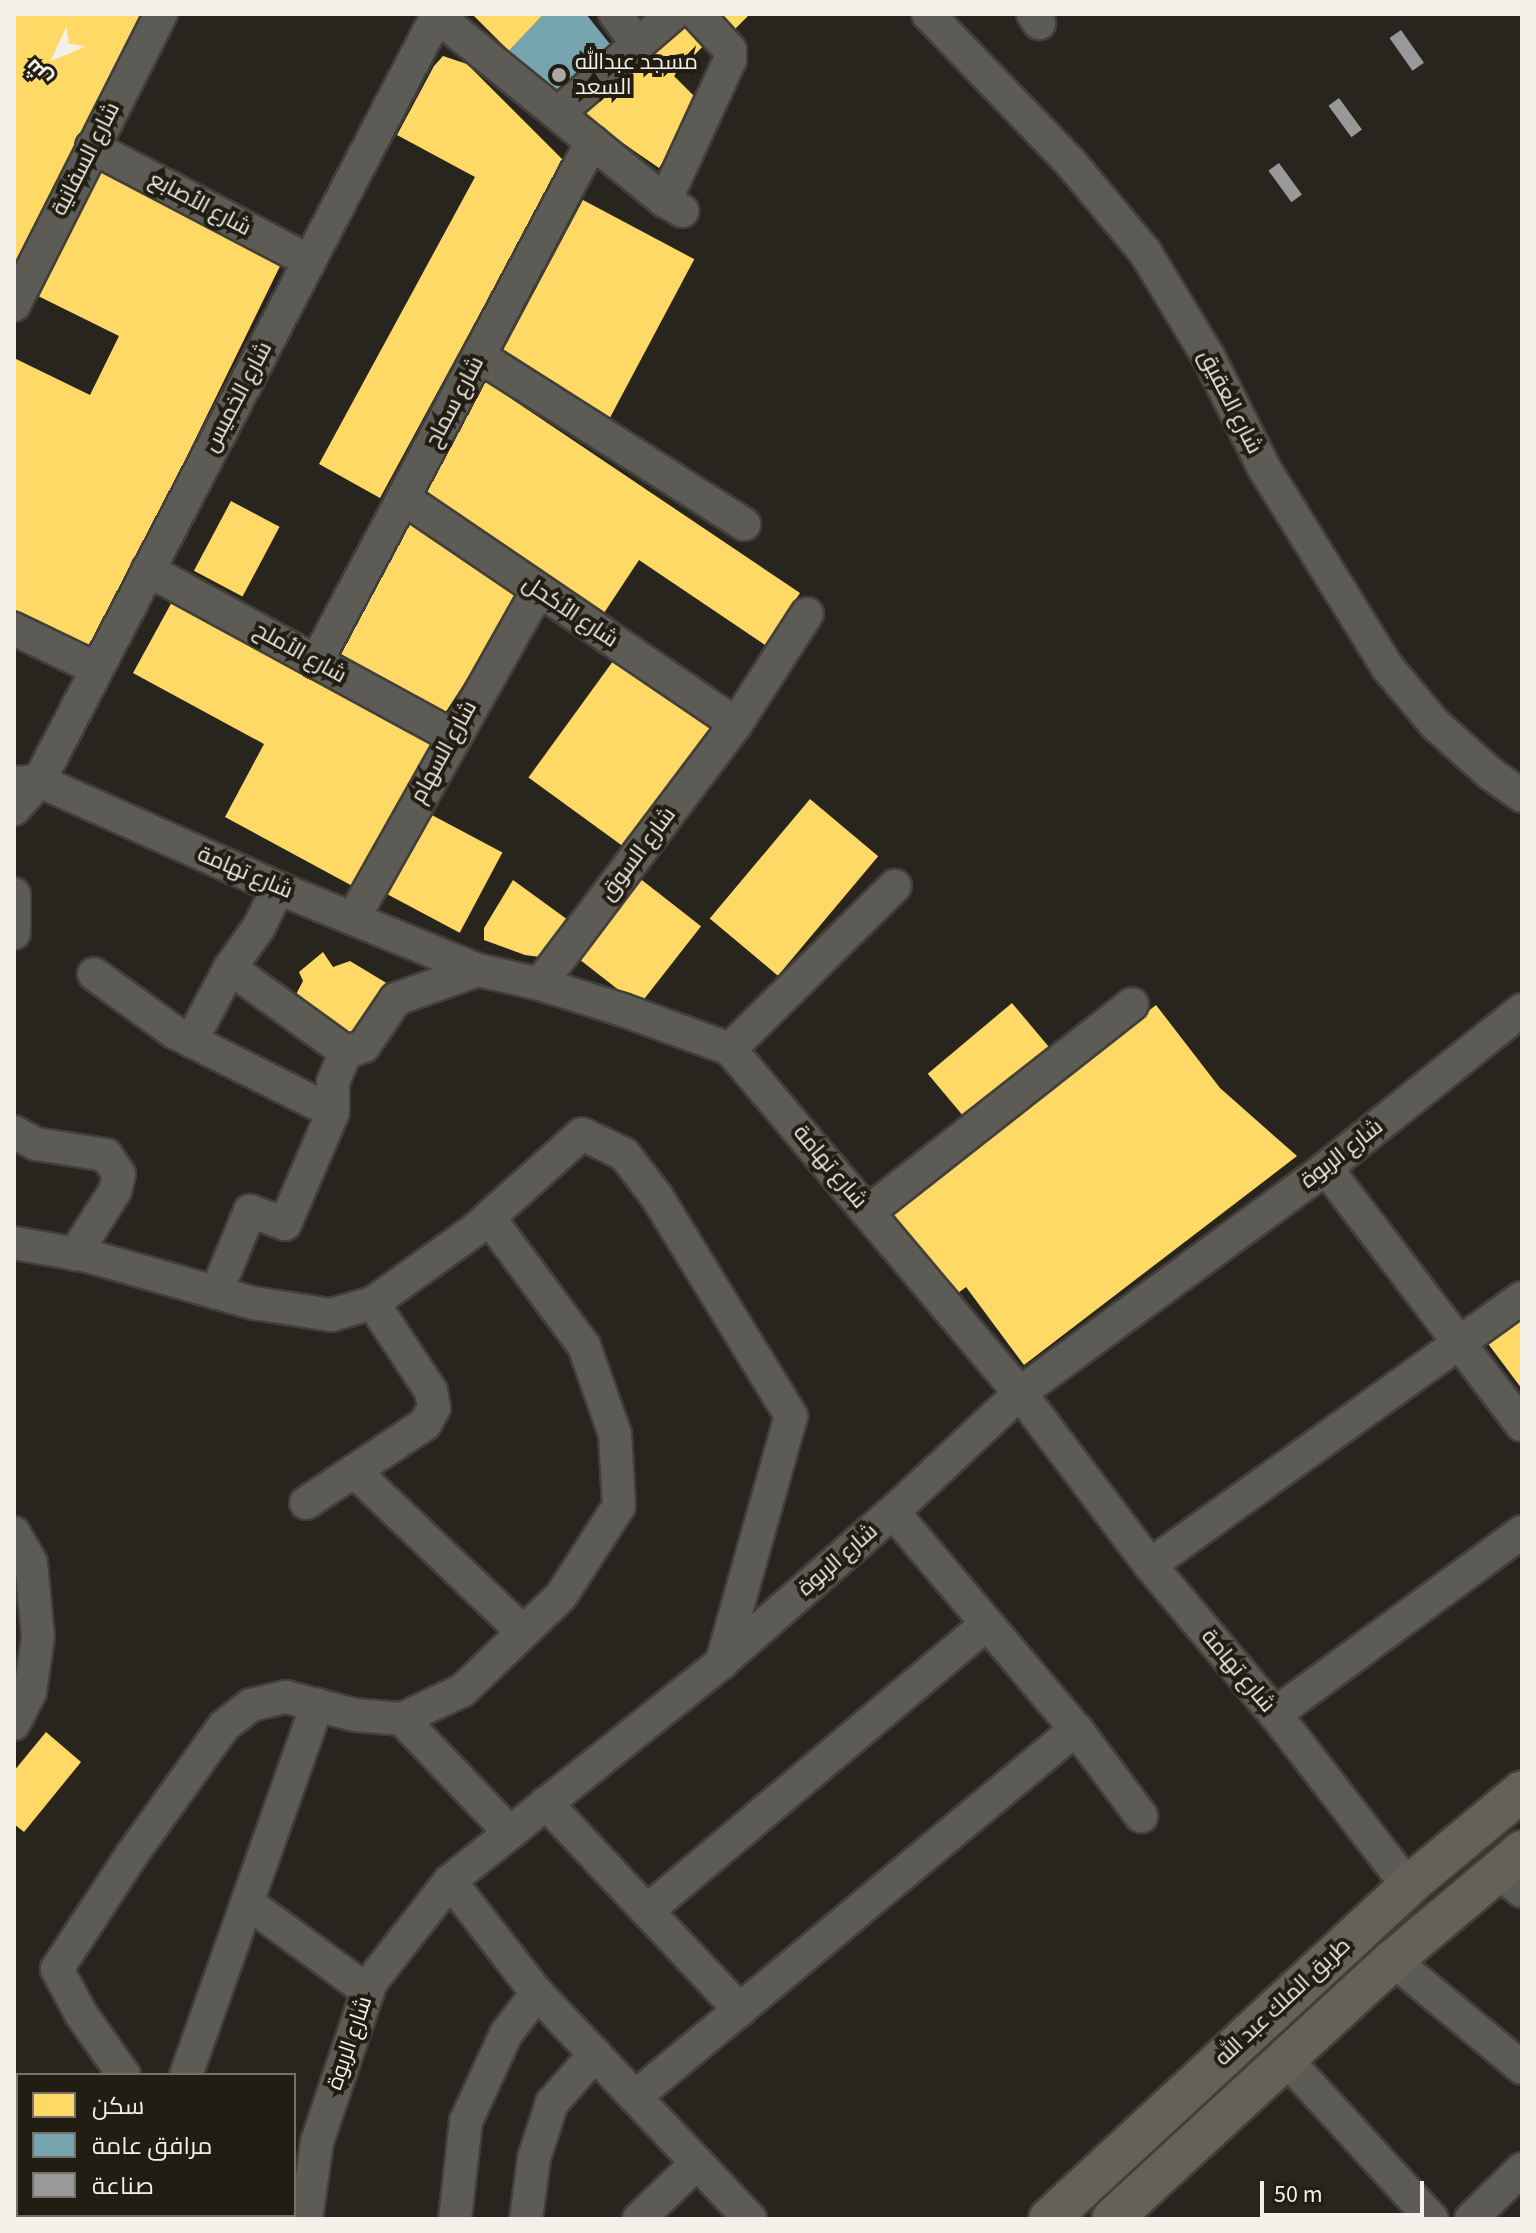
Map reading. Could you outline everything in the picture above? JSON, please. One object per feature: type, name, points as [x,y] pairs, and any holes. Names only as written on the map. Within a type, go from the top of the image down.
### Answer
[{"type":"main road","name":"طريق الملك عبد الله","points":[[1049,2219],[1408,1886],[1522,1791]]},
{"type":"main road","name":"طريق الملك عبد الله","points":[[1112,2219],[1393,1960],[1514,1871]]},
{"type":"street","name":"شارع السفانية","points":[[14,305],[161,14]]},
{"type":"street","points":[[615,14],[638,45]]},
{"type":"street","points":[[558,113],[673,14]]},
{"type":"street","points":[[437,15],[673,206],[730,60],[730,50],[697,14]]},
{"type":"street","name":"شارع العقيق","points":[[928,14],[1071,163],[1145,252],[1209,358],[1264,468],[1388,668],[1435,724],[1491,774],[1522,796]]},
{"type":"street","name":"شارع الخميس","points":[[14,809],[26,782],[97,669],[437,15]]},
{"type":"street","name":"شارع سماح","points":[[316,662],[592,142]]},
{"type":"street","name":"شارع الأصابع","points":[[92,147],[309,261]]},
{"type":"street","points":[[479,356],[744,524]]},
{"type":"street","name":"شارع الأكحل","points":[[405,499],[736,724]]},
{"type":"street","name":"شارع الأملح","points":[[148,570],[452,736]]},
{"type":"street","name":"شارع السهام","points":[[354,917],[452,736],[538,590]]},
{"type":"street","name":"شارع السوق","points":[[540,984],[736,724],[807,614]]},
{"type":"street","points":[[14,629],[97,669]]},
{"type":"street","name":"شارع تهامة","points":[[26,782],[478,970],[540,984],[730,1049],[1020,1393],[1150,1565],[1275,1714],[1408,1886]]},
{"type":"street","points":[[730,1049],[895,886]]},
{"type":"street","points":[[191,1041],[230,968],[259,927],[278,888]]},
{"type":"street","points":[[14,894],[14,933]]},
{"type":"street","points":[[230,968],[346,1052]]},
{"type":"street","points":[[216,1293],[250,1211],[285,1224],[333,1112],[333,1082],[346,1052],[364,1046],[396,999],[478,970]]},
{"type":"street","points":[[94,974],[191,1041],[333,1112]]},
{"type":"street","points":[[868,1212],[1132,1004]]},
{"type":"street","name":"شارع الربوة","points":[[306,2219],[317,2142],[371,1982],[450,1881],[722,1662],[893,1512],[1020,1393],[1326,1168],[1522,1010]]},
{"type":"street","points":[[14,1132],[36,1144],[106,1155],[119,1174],[115,1191],[75,1254]]},
{"type":"street","points":[[14,1243],[75,1254],[253,1303],[331,1315],[373,1303],[489,1218],[582,1134],[624,1154],[657,1197],[791,1416],[722,1662]]},
{"type":"street","points":[[1326,1168],[1522,1425]]},
{"type":"street","points":[[123,2073],[81,2014],[57,1969],[133,1853],[224,1726],[251,1705],[286,1697],[355,1715],[402,1719],[463,1690],[561,1596],[619,1506],[615,1434],[584,1346],[489,1218]]},
{"type":"street","points":[[1150,1565],[1522,1298]]},
{"type":"street","points":[[306,1503],[425,1424],[434,1408],[431,1391],[373,1303]]},
{"type":"street","points":[[354,1471],[523,1632]]},
{"type":"street","points":[[893,1512],[1076,1729],[1141,1816]]},
{"type":"street","points":[[1275,1714],[1522,1532]]},
{"type":"street","points":[[14,1533],[31,1563],[38,1637],[30,1692],[14,1724]]},
{"type":"street","points":[[647,1911],[986,1625]]},
{"type":"street","points":[[187,2073],[317,1705]]},
{"type":"street","points":[[402,1719],[510,1833]]},
{"type":"street","points":[[635,2097],[1076,1729]]},
{"type":"street","points":[[546,1803],[740,2010]]},
{"type":"street","points":[[450,1881],[537,1993],[750,2219]]},
{"type":"street","points":[[248,1903],[368,1991]]},
{"type":"street","points":[[1393,1960],[1522,2068]]},
{"type":"street","points":[[455,2219],[466,2121],[506,2034],[537,1993]]},
{"type":"street","points":[[526,2219],[534,2158],[552,2103],[595,2054]]},
{"type":"street","points":[[1285,2058],[1432,2219]]},
{"type":"street","points":[[296,2183],[317,2142]]},
{"type":"street","points":[[639,2219],[697,2163]]},
{"type":"street","points":[[1471,2219],[1522,2169]]},
{"type":"building: سكن","points":[[14,14],[143,14],[14,280]]},
{"type":"building: سكن","points":[[472,14],[544,14],[509,51]]},
{"type":"building: سكن","points":[[681,14],[708,41],[674,76],[701,103],[659,168],[575,110]]},
{"type":"building: سكن","points":[[701,14],[750,14],[727,37]]},
{"type":"building: سكن","points":[[443,56],[467,64],[563,160],[380,498],[319,464],[475,177],[397,135],[434,66]]},
{"type":"building: سكن","points":[[94,167],[283,260],[93,648],[14,609],[14,358],[90,395],[119,336],[32,293]]},
{"type":"building: سكن","points":[[583,200],[694,259],[608,421],[497,362]]},
{"type":"building: سكن","points":[[485,381],[800,593],[765,645],[639,560],[600,619],[411,491]]},
{"type":"building: سكن","points":[[231,501],[280,527],[242,597],[194,571]]},
{"type":"building: سكن","points":[[406,518],[523,594],[438,725],[321,649]]},
{"type":"building: سكن","points":[[173,600],[437,744],[358,889],[225,817],[264,744],[133,673]]},
{"type":"building: سكن","points":[[616,657],[715,729],[627,849],[528,778]]},
{"type":"building: سكن","points":[[810,799],[878,856],[778,976],[710,919]]},
{"type":"building: سكن","points":[[430,814],[502,852],[460,933],[387,894]]},
{"type":"building: سكن","points":[[638,877],[701,926],[639,1006],[576,957]]},
{"type":"building: سكن","points":[[513,880],[568,920],[540,957],[525,955],[484,940],[484,928]]},
{"type":"building: سكن","points":[[323,952],[333,967],[350,961],[393,987],[356,1035],[345,1043],[291,1004],[303,981],[299,972]]},
{"type":"building: سكن","points":[[1012,1003],[1053,1052],[969,1123],[928,1074]]},
{"type":"building: سكن","points":[[1156,1005],[1220,1088],[1297,1156],[1024,1365],[966,1287],[949,1300],[885,1218]]},
{"type":"building: سكن","points":[[1522,1307],[1522,1389],[1483,1337]]},
{"type":"building: سكن","points":[[46,1732],[81,1762],[24,1832],[14,1824],[14,1771]]},
{"type":"building: مرافق عامة","name":"مسجد عبدالله السعد","points":[[544,14],[586,14],[617,53],[561,104],[504,56]]},
{"type":"building: صناعة","points":[[1401,30],[1424,63],[1412,71],[1390,38]]},
{"type":"building: صناعة","points":[[1339,98],[1362,130],[1351,137],[1328,106]]},
{"type":"building: صناعة","points":[[1279,163],[1302,195],[1291,202],[1268,171]]},
{"type":"place","name":"مسجد عبدالله السعد","points":[[559,75]]}]
